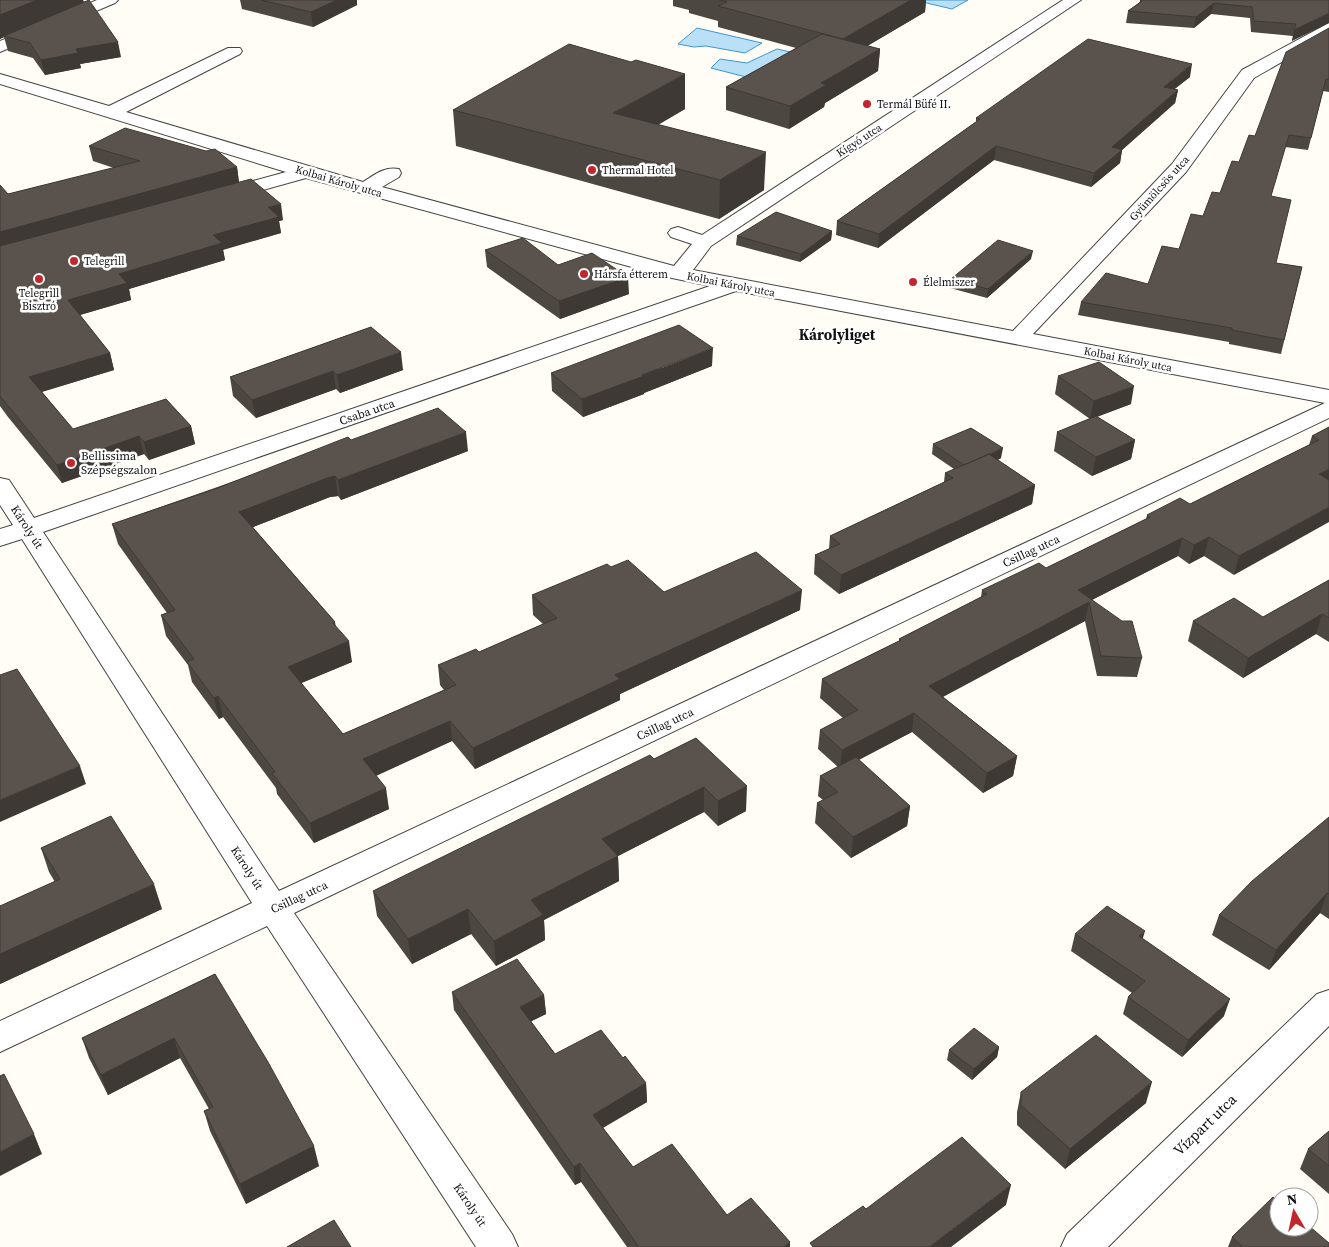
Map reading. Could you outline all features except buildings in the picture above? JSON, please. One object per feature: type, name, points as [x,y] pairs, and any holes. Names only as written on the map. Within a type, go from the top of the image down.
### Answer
[{"type":"street","points":[[0,48],[110,0]]},
{"type":"street","name":"Kígyó utca","points":[[679,274],[704,242],[1074,0]]},
{"type":"street","name":"Gyümölcsös utca","points":[[1017,339],[1180,168],[1248,74],[1329,28]]},
{"type":"street","points":[[109,113],[234,51]]},
{"type":"street","name":"Kolbai Károly utca","points":[[0,79],[306,172],[679,274],[734,286],[1329,397]]},
{"type":"street","points":[[210,199],[306,172]]},
{"type":"street","points":[[366,188],[392,173]]},
{"type":"street","points":[[678,233],[704,242]]},
{"type":"street","name":"Csaba utca","points":[[14,533],[734,286]]},
{"type":"street","name":"Csillag utca","points":[[0,1037],[1329,409]]},
{"type":"street","name":"Károly út","points":[[0,485],[14,533],[274,909],[498,1247]]},
{"type":"street","name":"Vízpart utca","points":[[1081,1247],[1329,1004]]},
{"type":"water","points":[[914,0],[968,0],[952,9]]},
{"type":"water","points":[[697,28],[762,43],[745,53],[706,46],[694,47],[678,44]]},
{"type":"water","points":[[777,49],[804,55],[746,77],[711,68],[720,59],[747,63]]},
{"type":"place","name":"Termál Büfé II.","points":[[867,104]]},
{"type":"place","name":"Thermal Hotel","points":[[592,170]]},
{"type":"place","name":"Telegrill","points":[[74,261]]},
{"type":"place","name":"Hársfa étterem","points":[[584,274]]},
{"type":"place","name":"Telegrill Bisztró","points":[[39,279]]},
{"type":"place","name":"Élelmiszer","points":[[913,282]]},
{"type":"place","name":"Bellissima Szépségszalon","points":[[71,463]]},
{"type":"district","name":"Károlyliget","points":[[837,335]]}]
